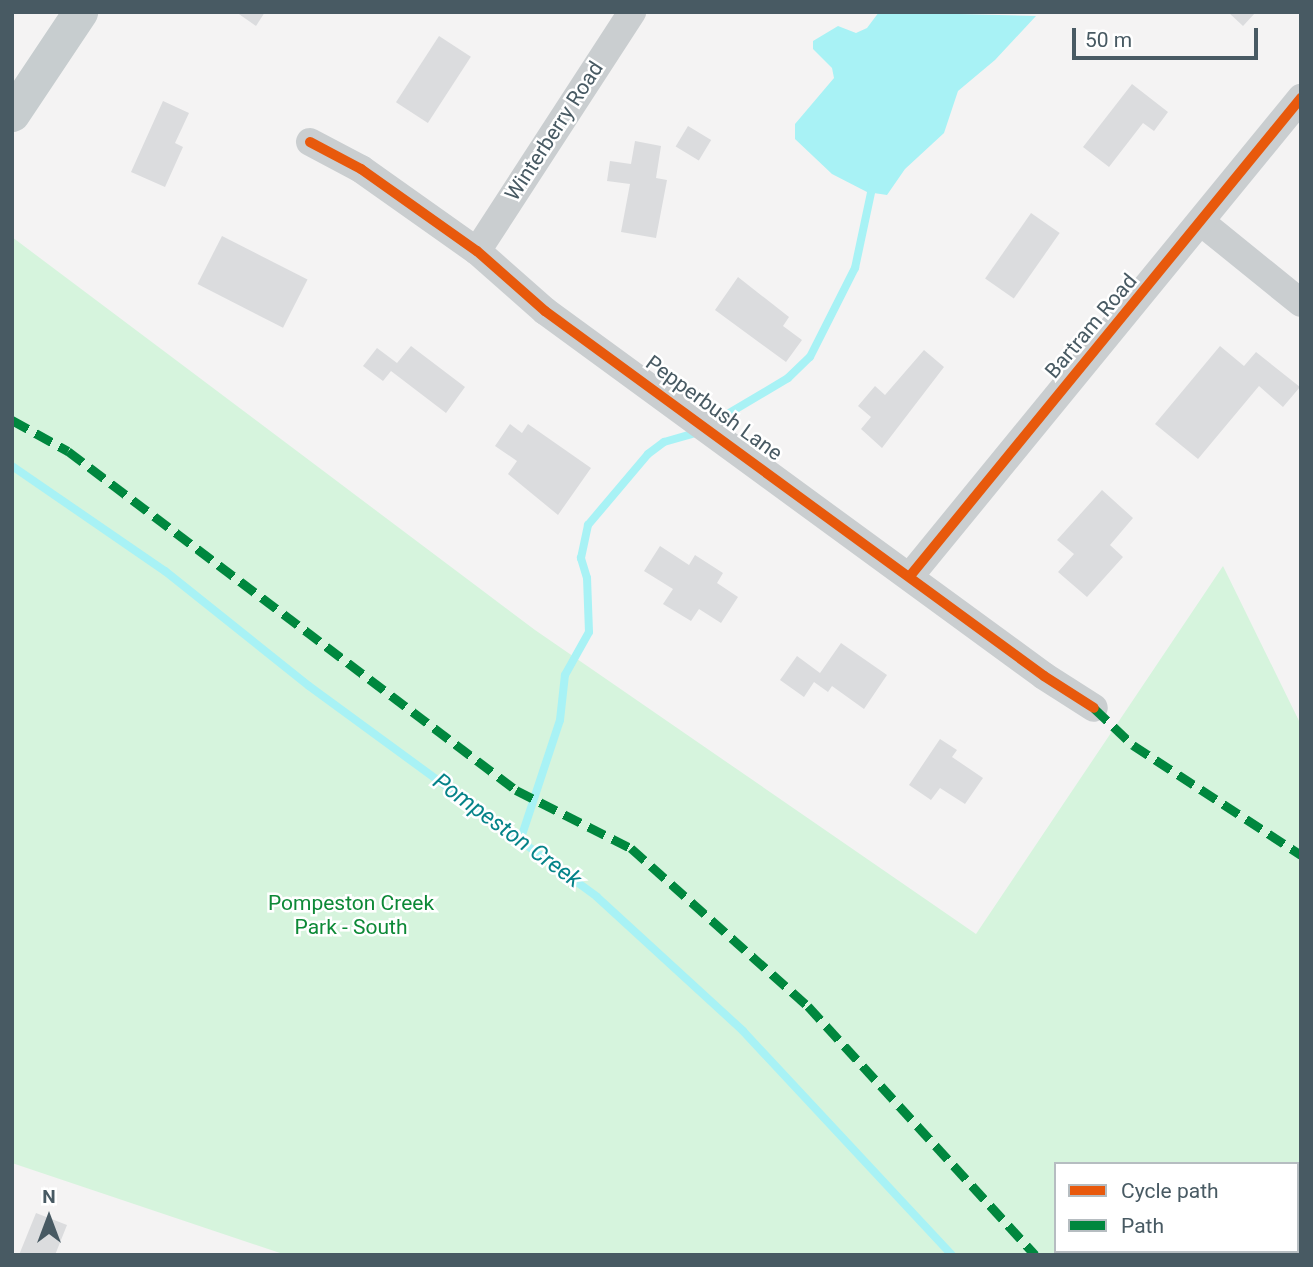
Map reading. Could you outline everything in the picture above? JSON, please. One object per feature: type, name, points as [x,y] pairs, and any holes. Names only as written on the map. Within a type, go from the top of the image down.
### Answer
[{"type":"main road","points":[[12,114],[79,12]]},
{"type":"street","name":"Winterberry Road","points":[[477,251],[632,12]]},
{"type":"street","name":"Bartram Road","points":[[910,576],[1301,99]]},
{"type":"street","name":"Pepperbush Lane","points":[[310,142],[361,169],[477,251],[545,311],[1044,676],[1094,708]]},
{"type":"street","points":[[1201,222],[1301,303]]},
{"type":"green space","name":"Pompeston Creek Park - South","points":[[12,237],[535,630],[976,934],[1223,566],[1301,725],[1301,1255],[286,1255],[12,1163]]},
{"type":"water","points":[[879,12],[1036,16],[995,60],[958,91],[944,133],[905,169],[887,195],[867,192],[832,174],[795,139],[795,124],[834,78],[832,68],[813,49],[813,41],[838,26],[856,33],[867,28]]},
{"type":"building","points":[[236,12],[265,12],[256,26]]},
{"type":"building","points":[[1228,12],[1256,12],[1243,26]]},
{"type":"building","points":[[439,36],[471,57],[428,123],[396,102]]},
{"type":"building","points":[[1132,84],[1168,112],[1154,131],[1143,123],[1109,167],[1083,147]]},
{"type":"building","points":[[163,101],[189,113],[175,143],[183,147],[165,187],[131,172]]},
{"type":"building","points":[[688,126],[711,140],[699,160],[676,147]]},
{"type":"building","points":[[635,141],[661,146],[656,178],[667,180],[656,238],[621,232],[630,184],[607,181],[610,161],[631,164]]},
{"type":"building","points":[[1031,213],[1060,233],[1014,299],[985,279]]},
{"type":"building","points":[[222,236],[308,280],[283,328],[197,284]]},
{"type":"building","points":[[738,277],[789,317],[783,326],[802,340],[786,362],[715,310]]},
{"type":"building","points":[[411,346],[465,387],[446,413],[391,371],[383,381],[363,366],[377,348],[397,363]]},
{"type":"building","points":[[1220,346],[1244,366],[1256,352],[1300,387],[1283,407],[1259,386],[1198,459],[1155,424]]},
{"type":"building","points":[[924,350],[944,367],[882,448],[861,429],[871,417],[858,406],[875,386],[885,395]]},
{"type":"building","points":[[510,424],[522,433],[528,424],[591,468],[558,515],[508,474],[517,461],[495,446]]},
{"type":"building","points":[[1102,490],[1133,518],[1110,545],[1123,557],[1087,597],[1058,572],[1074,554],[1057,540]]},
{"type":"building","points":[[660,546],[689,565],[695,555],[723,573],[717,583],[738,597],[721,623],[699,609],[691,621],[663,604],[673,589],[644,571]]},
{"type":"building","points":[[841,643],[887,675],[864,709],[832,686],[828,692],[814,682],[804,697],[780,680],[797,656],[820,673]]},
{"type":"building","points":[[940,739],[957,750],[952,757],[983,778],[965,804],[940,788],[931,800],[909,785]]},
{"type":"building","points":[[36,1213],[67,1225],[55,1255],[19,1255]]},
{"type":"waterway","points":[[709,425],[788,378],[810,357],[855,268],[873,183]]},
{"type":"waterway","points":[[520,841],[560,720],[565,675],[589,632],[587,578],[581,558],[588,525],[648,454],[664,442],[698,432]]},
{"type":"waterway","name":"Pompeston Creek","points":[[12,466],[165,571],[309,686],[597,897],[743,1031],[952,1255]]},
{"type":"marked path","points":[[12,420],[68,451],[516,790],[631,848],[808,1006],[1035,1255]]},
{"type":"marked path","points":[[1094,708],[1133,745],[1301,855]]},
{"type":"cycle path","points":[[910,576],[1301,98]]},
{"type":"cycle path","points":[[310,142],[361,169],[477,251],[545,311],[1044,676],[1094,708]]}]
